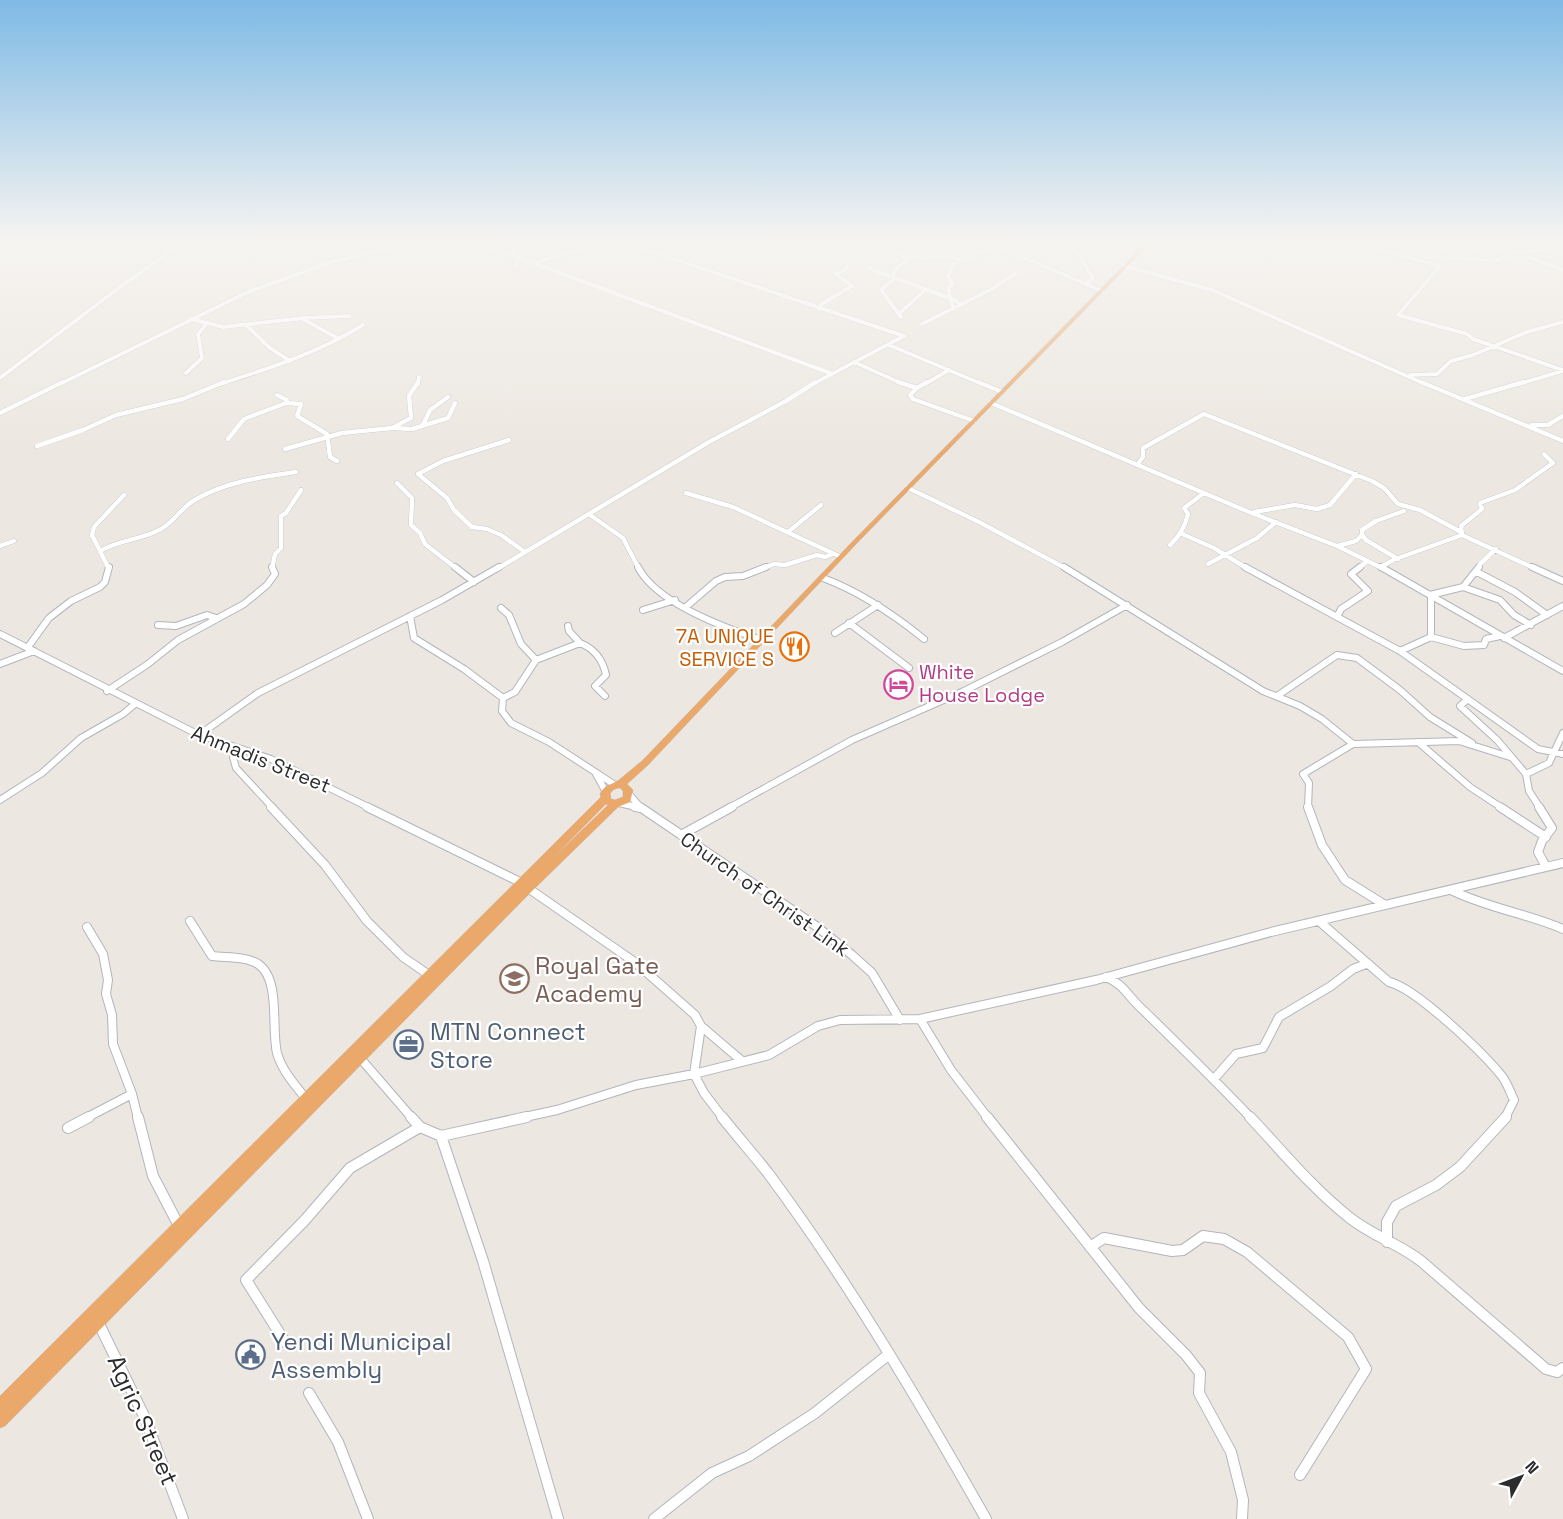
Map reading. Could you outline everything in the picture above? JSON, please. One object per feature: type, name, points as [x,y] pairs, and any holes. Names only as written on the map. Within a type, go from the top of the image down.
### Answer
[{"type":"highway","points":[[0,1406],[94,1319],[361,1059],[611,799],[617,785],[645,764],[823,578],[837,556],[908,488],[1083,311]]},
{"type":"highway","points":[[611,799],[627,799],[645,764]]},
{"type":"highway","points":[[617,785],[629,792]]},
{"type":"highway","points":[[0,1421],[179,1226],[429,975],[525,886]]},
{"type":"street","points":[[0,378],[89,311]]},
{"type":"street","points":[[0,413],[76,374],[149,342],[208,311]]},
{"type":"street","points":[[663,311],[830,373]]},
{"type":"street","points":[[200,735],[258,693],[474,582],[590,515],[709,442],[830,373],[904,336],[825,311]]},
{"type":"street","points":[[922,324],[949,311]]},
{"type":"street","points":[[1261,311],[1404,375],[1563,441]]},
{"type":"street","points":[[1402,311],[1398,315],[1467,334],[1473,339],[1563,370]]},
{"type":"street","points":[[191,319],[223,327],[301,318],[350,316]]},
{"type":"street","points":[[301,318],[339,339]]},
{"type":"street","points":[[186,373],[202,358],[198,334],[208,322]]},
{"type":"street","points":[[1404,375],[1437,374],[1451,361],[1497,346],[1527,332],[1563,322]]},
{"type":"street","points":[[246,325],[270,348],[290,361]]},
{"type":"street","points":[[37,446],[83,430],[116,415],[183,399],[203,388],[290,361],[339,339],[363,325]]},
{"type":"street","points":[[889,345],[1002,393]]},
{"type":"street","points":[[854,362],[895,381],[917,388]]},
{"type":"street","points":[[949,370],[917,388],[910,395],[913,399],[974,421]]},
{"type":"street","points":[[1464,399],[1486,395],[1563,370]]},
{"type":"street","points":[[392,428],[411,418],[409,396],[417,386],[419,377]]},
{"type":"street","points":[[277,395],[287,400],[286,403]]},
{"type":"street","points":[[423,425],[430,410],[448,397]]},
{"type":"street","points":[[228,439],[244,418],[286,403],[301,404],[297,416],[327,434],[330,457],[337,461]]},
{"type":"street","points":[[285,449],[373,428],[412,429],[448,418],[455,403]]},
{"type":"street","points":[[992,403],[1203,493],[1337,546],[1381,567],[1563,671]]},
{"type":"street","points":[[1137,465],[1143,457],[1143,448],[1204,414],[1356,474],[1384,488],[1398,504],[1420,510],[1550,577],[1563,581]]},
{"type":"street","points":[[1527,425],[1548,425],[1563,416]]},
{"type":"street","points":[[509,440],[454,457],[418,474],[447,498],[467,524],[472,527],[484,526],[502,538],[510,539],[525,552]]},
{"type":"street","points":[[1462,533],[1461,526],[1482,509],[1480,504],[1515,490],[1553,463],[1544,454]]},
{"type":"street","points":[[100,551],[115,542],[162,529],[189,503],[208,494],[238,482],[296,472]]},
{"type":"street","points":[[1249,512],[1296,506],[1317,509],[1330,505],[1351,483],[1356,474]]},
{"type":"street","points":[[398,483],[412,494],[415,500],[411,525],[420,533],[425,544],[474,582]]},
{"type":"street","points":[[908,488],[1028,547],[1127,605],[1263,691],[1291,701],[1334,725],[1353,744]]},
{"type":"street","points":[[107,691],[154,660],[168,646],[236,609],[268,586],[275,574],[272,569],[275,554],[281,548],[281,516],[286,513],[301,490]]},
{"type":"street","points":[[686,493],[733,507],[837,556]]},
{"type":"street","points":[[1170,545],[1182,534],[1188,514],[1184,507],[1203,493]]},
{"type":"street","points":[[0,664],[31,649],[50,618],[71,601],[93,591],[105,582],[109,567],[92,535],[94,526],[124,495]]},
{"type":"street","points":[[788,532],[821,505]]},
{"type":"street","points":[[1337,546],[1356,541],[1362,535],[1362,530],[1376,521],[1404,511]]},
{"type":"street","points":[[590,515],[623,538],[644,579],[663,594],[717,625],[762,640]]},
{"type":"street","points":[[1208,564],[1223,554],[1257,538],[1276,522]]},
{"type":"street","points":[[1381,567],[1462,533]]},
{"type":"street","points":[[1182,534],[1400,651],[1538,749],[1563,754]]},
{"type":"street","points":[[1362,535],[1365,540],[1398,559]]},
{"type":"street","points":[[0,546],[14,541]]},
{"type":"street","points":[[1431,596],[1463,587],[1477,572],[1480,564],[1496,549]]},
{"type":"street","points":[[687,606],[716,581],[725,577],[743,576],[774,564],[785,565],[817,555],[837,556]]},
{"type":"street","points":[[1337,617],[1341,609],[1368,591],[1351,574],[1367,561]]},
{"type":"street","points":[[1477,572],[1515,592],[1547,615]]},
{"type":"street","points":[[823,578],[891,612],[924,639]]},
{"type":"street","points":[[1463,587],[1500,600],[1514,615],[1531,625]]},
{"type":"street","points":[[1431,596],[1428,607],[1432,628],[1431,637]]},
{"type":"street","points":[[643,610],[675,600]]},
{"type":"street","points":[[834,633],[878,605]]},
{"type":"street","points":[[681,835],[852,740],[964,691],[1062,642],[1127,605]]},
{"type":"street","points":[[1400,651],[1431,637],[1449,644],[1484,645],[1486,639],[1502,637],[1531,625],[1563,606]]},
{"type":"street","points":[[501,608],[509,615],[521,644],[536,660]]},
{"type":"street","points":[[158,626],[176,626],[207,615],[216,618]]},
{"type":"street","points":[[410,616],[414,638],[464,669],[502,698]]},
{"type":"street","points":[[849,624],[909,668]]},
{"type":"street","points":[[568,626],[569,631],[580,643],[590,647],[603,662],[606,675],[595,686],[604,696]]},
{"type":"street","name":"Ahmadis Street","points":[[0,634],[107,691],[200,735],[271,759],[525,886],[636,963],[695,1015],[701,1026],[742,1061]]},
{"type":"street","points":[[502,698],[515,692],[536,660],[580,643]]},
{"type":"street","points":[[1276,696],[1293,682],[1337,655],[1357,658],[1400,690],[1430,717],[1472,743],[1510,757]]},
{"type":"street","points":[[502,698],[502,711],[511,723],[549,742],[596,774],[617,785]]},
{"type":"street","points":[[1468,699],[1460,706],[1497,740],[1526,774],[1529,791],[1552,828],[1538,852],[1546,867]]},
{"type":"street","points":[[0,800],[42,773],[60,755],[87,734],[123,714],[135,704]]},
{"type":"street","points":[[1526,774],[1549,763],[1563,733]]},
{"type":"street","points":[[1385,905],[1345,880],[1322,846],[1308,811],[1310,783],[1303,774],[1353,744],[1452,740],[1472,743]]},
{"type":"street","points":[[1418,742],[1470,787],[1546,837]]},
{"type":"street","points":[[238,748],[233,757],[236,768],[325,865],[367,921],[404,957],[429,975]]},
{"type":"street","points":[[596,774],[611,799]]},
{"type":"street","name":"Church of Christ Link","points":[[629,792],[641,808]]},
{"type":"street","name":"Church of Christ Link","points":[[611,799],[641,808],[714,855],[816,926],[872,973],[900,1020]]},
{"type":"street","points":[[361,1059],[420,1127],[441,1136],[557,1110],[636,1085],[694,1074],[769,1055],[818,1026],[840,1020],[920,1019],[1106,977],[1271,933],[1563,863]]},
{"type":"street","points":[[1450,890],[1468,901],[1535,918],[1563,929]]},
{"type":"street","points":[[190,921],[212,956],[258,964],[267,973],[271,988],[277,1053],[307,1100]]},
{"type":"street","points":[[1320,922],[1366,964],[1389,982],[1398,984],[1419,999],[1460,1034],[1502,1076],[1514,1100],[1505,1118],[1460,1167],[1436,1185],[1396,1206],[1387,1222],[1387,1242]]},
{"type":"street","points":[[87,927],[103,954],[108,980],[106,994],[112,1016],[113,1044],[132,1094],[153,1176],[179,1226]]},
{"type":"street","points":[[1214,1079],[1236,1054],[1263,1048],[1279,1017],[1331,986],[1353,969],[1366,964]]},
{"type":"street","points":[[1106,977],[1117,981],[1125,988],[1140,1008],[1214,1079],[1325,1196],[1351,1219],[1387,1242],[1401,1246],[1421,1261],[1546,1369],[1557,1372],[1563,1368]]},
{"type":"street","points":[[920,1019],[951,1070],[1053,1202],[1139,1308],[1186,1355],[1200,1373],[1199,1393],[1231,1452],[1244,1500],[1242,1519]]},
{"type":"street","points":[[701,1026],[694,1080],[746,1143],[805,1224],[910,1386],[986,1519]]},
{"type":"street","points":[[68,1128],[132,1094]]},
{"type":"street","points":[[285,1342],[246,1280],[305,1220],[350,1168],[420,1127]]},
{"type":"street","points":[[441,1136],[483,1261],[558,1519]]},
{"type":"street","points":[[1090,1247],[1104,1238],[1173,1251],[1184,1250],[1203,1236],[1224,1239],[1247,1252],[1348,1337],[1366,1369],[1300,1474]]},
{"type":"street","name":"Agric Street","points":[[94,1319],[118,1359],[167,1470],[183,1519]]},
{"type":"street","points":[[654,1519],[712,1473],[748,1456],[815,1413],[888,1355]]},
{"type":"street","points":[[309,1393],[338,1442],[368,1519]]},
{"type":"place","name":"7A UNIQUE SERVICE S","points":[[795,647]]},
{"type":"place","name":"White House Lodge","points":[[898,684]]},
{"type":"place","name":"Royal Gate Academy","points":[[514,979]]},
{"type":"place","name":"MTN Connect Store","points":[[409,1045]]},
{"type":"place","name":"Yendi Municipal Assembly","points":[[250,1355]]}]
